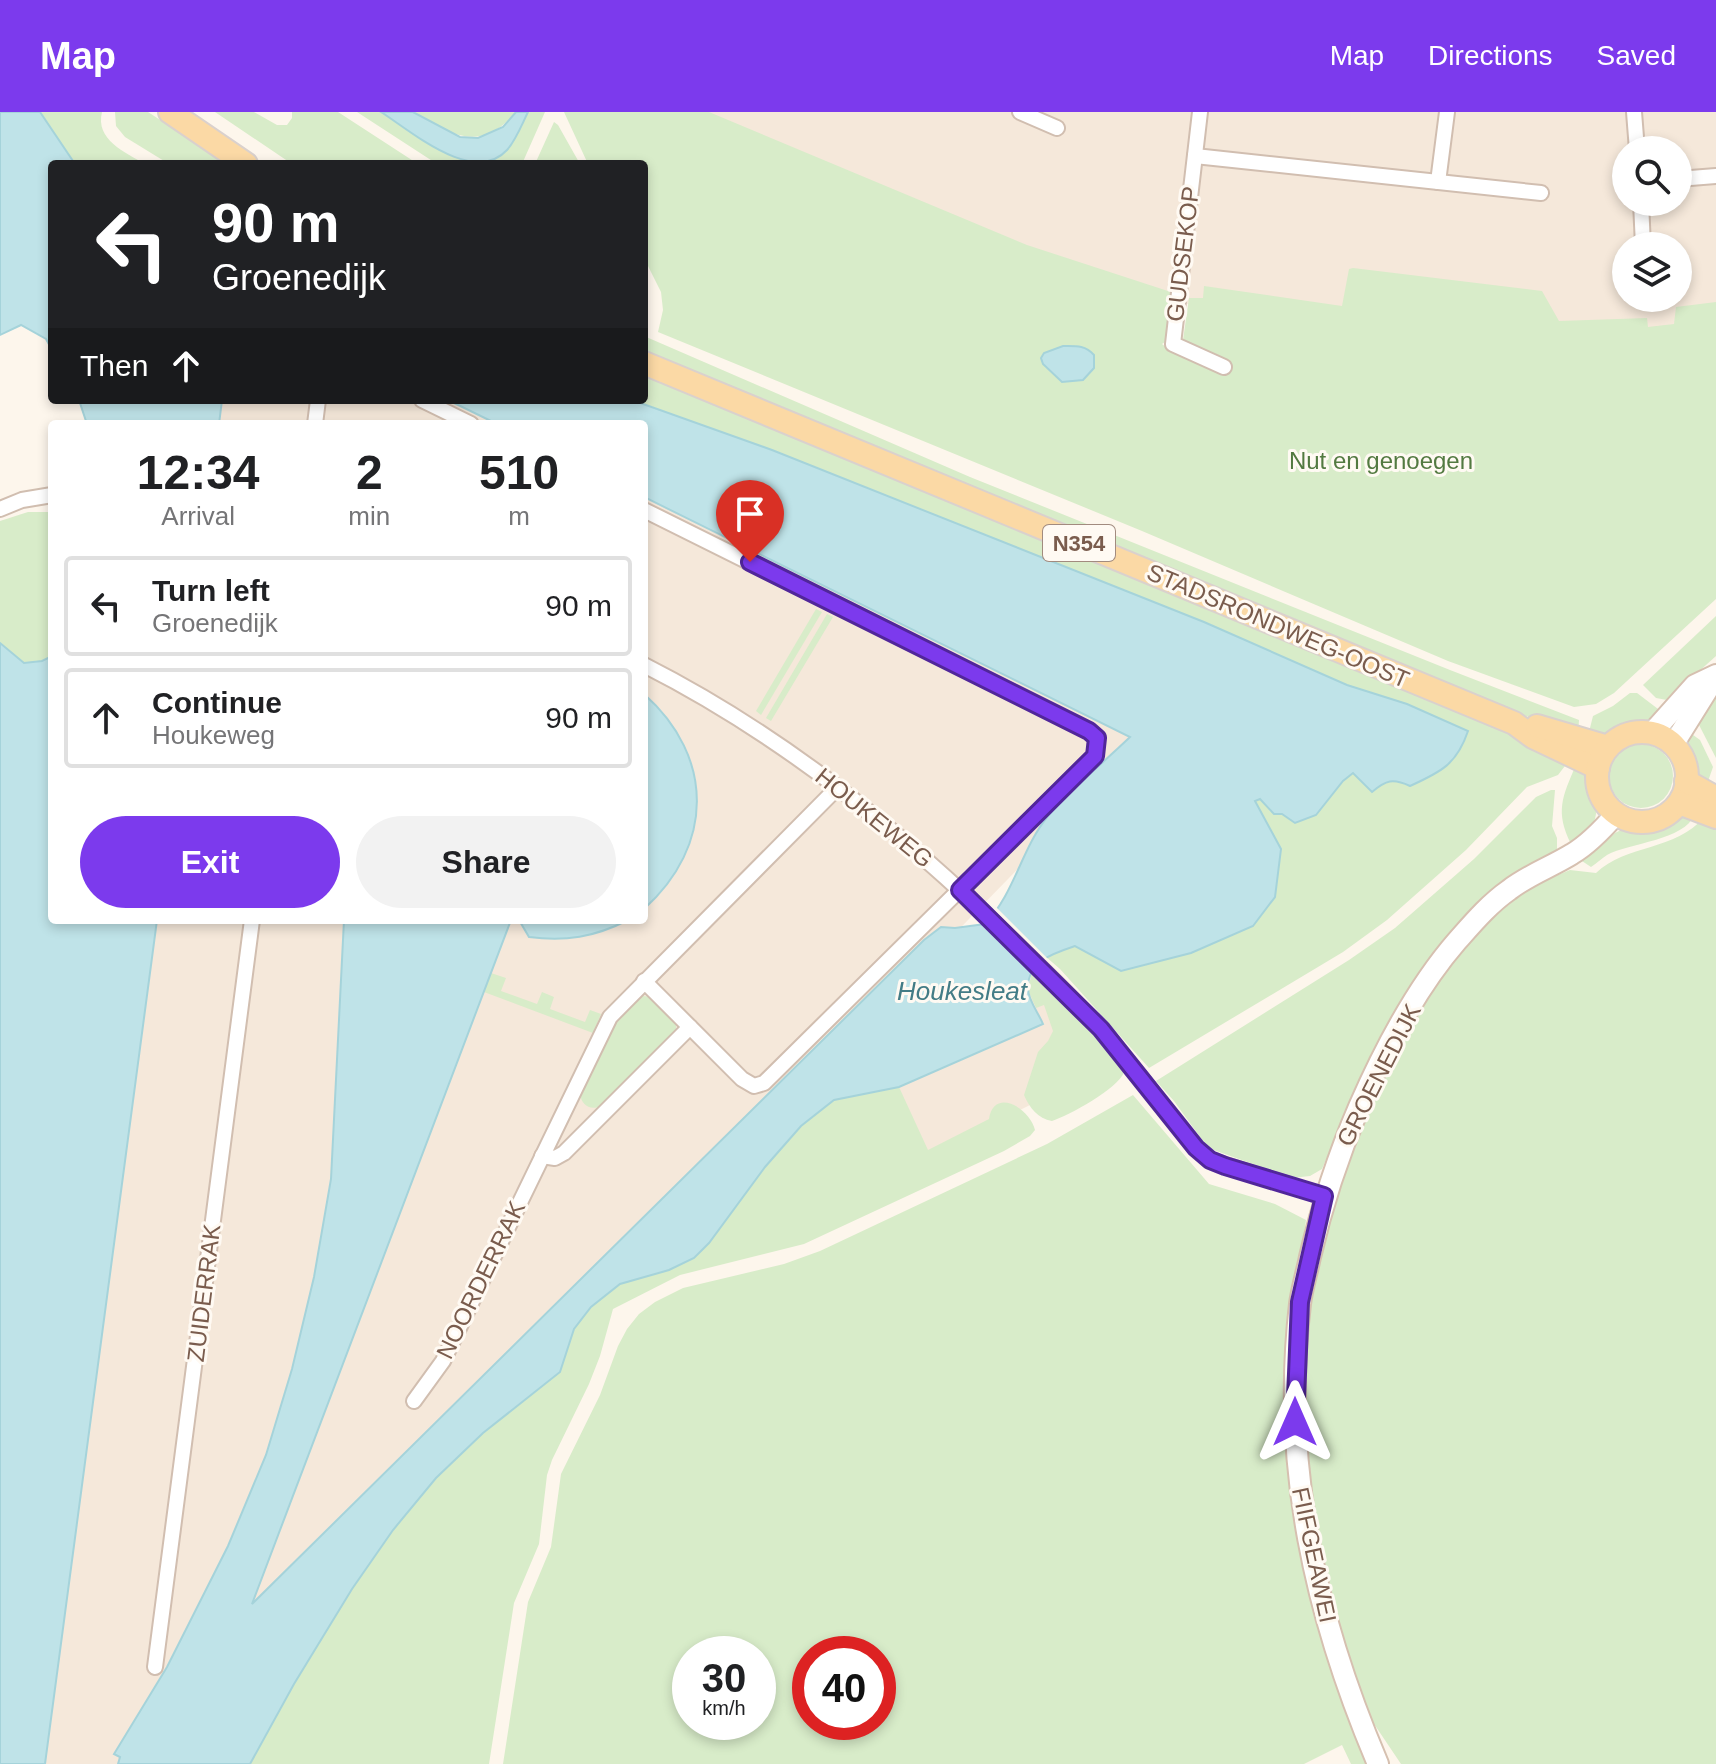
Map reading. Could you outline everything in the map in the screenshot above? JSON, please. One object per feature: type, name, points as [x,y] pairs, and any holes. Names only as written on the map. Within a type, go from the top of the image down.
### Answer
[{"type":"main road","points":[[170,112],[240,160]]},
{"type":"main road","name":"STADSRONDWEG-OOST","points":[[648,365],[1514,723],[1538,726],[1603,758]]},
{"type":"main road","points":[[1652,733],[1673,745],[1684,762],[1686,781],[1679,803],[1664,816],[1645,822],[1616,814],[1608,807],[1598,788],[1603,758],[1628,734],[1652,733]]},
{"type":"main road","points":[[1686,781],[1716,798]]},
{"type":"main road","points":[[1679,803],[1716,817]]},
{"type":"street","points":[[1020,112],[1057,128]]},
{"type":"street","name":"GUDSEKOP","points":[[1200,112],[1173,344],[1224,367]]},
{"type":"street","points":[[1438,182],[1447,112]]},
{"type":"street","points":[[1634,112],[1636,136]]},
{"type":"street","name":"GUDSEKOP","points":[[1195,156],[1541,193]]},
{"type":"street","points":[[1692,178],[1716,176]]},
{"type":"street","points":[[430,404],[463,420]]},
{"type":"street","points":[[0,509],[22,500],[48,496]]},
{"type":"street","points":[[644,981],[742,1079],[754,1086],[764,1083],[1095,756],[1097,738],[1089,731],[648,512]]},
{"type":"street","name":"HOUKEWEG","points":[[648,667],[755,729],[838,787],[960,890],[1101,1029],[1196,1148],[1210,1160],[1324,1196]]},
{"type":"street","points":[[1652,733],[1695,685],[1716,675]]},
{"type":"street","points":[[1673,745],[1716,675]]},
{"type":"street","name":"NOORDERRAK","points":[[414,1401],[443,1361],[610,1017],[838,787]]},
{"type":"street","name":"GROENEDIJK","points":[[1324,1196],[1372,1078],[1418,997],[1455,943],[1487,908],[1509,890],[1590,842],[1616,814]]},
{"type":"street","name":"ZUIDERRAK","points":[[155,1667],[251,924]]},
{"type":"street","points":[[542,1156],[555,1158],[564,1153],[690,1027]]},
{"type":"street","name":"FIIFGEAWEI","points":[[1324,1196],[1300,1302],[1295,1399],[1297,1468],[1307,1539],[1325,1618],[1357,1715],[1378,1764]]},
{"type":"shaded area","points":[[636,112],[1716,112],[1716,333],[1283,318],[1168,301]]},
{"type":"shaded area","points":[[198,404],[482,404],[516,420],[196,420]]},
{"type":"shaded area","points":[[648,483],[1158,725],[310,1595],[201,1764],[26,1764],[131,924],[648,924]]},
{"type":"shaded area","points":[[1035,983],[1061,1029],[1036,1102],[923,1159],[887,1073]]},
{"type":"green space","points":[[40,112],[102,112],[101,122],[107,138],[138,160],[72,160]]},
{"type":"green space","points":[[115,112],[148,112],[221,160],[162,160],[125,137],[116,126]]},
{"type":"green space","points":[[215,112],[254,112],[277,125],[287,125],[292,112],[338,112],[412,160],[286,160]]},
{"type":"green space","points":[[357,112],[381,112],[462,160],[431,160]]},
{"type":"green space","points":[[413,112],[516,112],[491,133],[466,136],[441,128]]},
{"type":"green space","points":[[528,112],[545,112],[524,160],[472,160],[509,149]]},
{"type":"green space","name":"Nut en genoegen","points":[[564,112],[709,112],[1027,245],[1171,292],[1168,340],[1162,344],[1186,358],[1190,344],[1183,340],[1189,298],[1203,298],[1204,286],[1342,306],[1349,269],[1353,268],[1542,291],[1559,321],[1647,318],[1648,327],[1674,324],[1675,312],[1692,312],[1692,305],[1716,302],[1716,599],[1614,693],[1596,704],[1574,707],[1448,661],[658,332],[663,310],[661,292],[648,266],[648,160],[586,160]],"holes":[[[1063,346],[1086,348],[1095,359],[1041,358]]]},
{"type":"green space","points":[[554,122],[578,160],[537,160]]},
{"type":"green space","points":[[648,338],[970,477],[1579,720],[1578,735],[1435,683],[648,355]]},
{"type":"green space","points":[[648,375],[1513,734],[1568,762],[1558,775],[1527,787],[1466,850],[1387,920],[1343,952],[1149,1068],[1045,956],[1075,946],[1255,801],[1260,799],[1274,814],[1343,781],[1353,773],[1372,792],[1385,781],[1396,779],[688,420],[643,404],[648,404]]},
{"type":"green space","points":[[28,512],[48,512],[48,658],[42,661],[24,663],[0,643],[0,521]]},
{"type":"green space","points":[[816,609],[822,612],[761,715],[756,711]]},
{"type":"green space","points":[[827,614],[833,617],[771,721],[766,718]]},
{"type":"green space","points":[[1716,616],[1716,656],[1667,700],[1656,698],[1643,685]]},
{"type":"green space","points":[[1630,693],[1637,693],[1662,712],[1608,734],[1588,736],[1593,716]]},
{"type":"green space","points":[[1716,696],[1716,758],[1698,723]]},
{"type":"green space","points":[[1689,732],[1700,740],[1713,767],[1706,787],[1690,762]]},
{"type":"green space","points":[[1635,744],[1647,744],[1664,753],[1671,764],[1671,788],[1664,799],[1647,808],[1635,808],[1623,803],[1614,794],[1609,782],[1609,770],[1614,758],[1623,749]]},
{"type":"green space","points":[[1576,765],[1591,785],[1596,811],[1592,826],[1571,844],[1563,823],[1562,804]]},
{"type":"green space","points":[[1555,790],[1552,826],[1557,838],[1557,850],[1494,888],[1451,932],[1428,962],[1369,1064],[1322,1169],[1310,1176],[1292,1178],[1208,1148],[1156,1081],[1395,928],[1474,859],[1536,797]]},
{"type":"green space","points":[[1683,815],[1694,815],[1680,830],[1607,855],[1591,867],[1582,861],[1625,828],[1651,827]]},
{"type":"green space","points":[[1704,817],[1716,822],[1716,1764],[1401,1764],[1368,1715],[1326,1602],[1304,1443],[1304,1377],[1310,1296],[1322,1229],[1359,1128],[1399,1044],[1451,963],[1482,927],[1531,886],[1570,870],[1596,873],[1622,857],[1680,836]]},
{"type":"green space","points":[[1032,971],[1073,1010],[1124,1072],[1103,1093],[1052,1121],[1035,1112],[1024,1095],[1038,1052],[1053,1031],[1044,1005],[1036,1008],[1028,990]]},
{"type":"green space","points":[[491,973],[506,978],[501,991],[537,1004],[542,992],[554,997],[550,1009],[585,1022],[590,1010],[601,1014],[593,1033],[484,992]]},
{"type":"green space","points":[[643,996],[652,997],[676,1022],[676,1031],[601,1106],[587,1106],[580,1093],[611,1026]]},
{"type":"green space","points":[[899,1087],[928,1150],[989,1119],[992,1109],[998,1104],[1012,1104],[1020,1108],[1035,1130],[1004,1151],[804,1244],[680,1275],[613,1309],[589,1384],[547,1475],[539,1544],[514,1603],[489,1764],[250,1764],[352,1589],[393,1530],[436,1478],[483,1433],[560,1372],[574,1329],[591,1307],[620,1283],[669,1270],[694,1258],[801,1126],[834,1100]]},
{"type":"green space","points":[[1133,1095],[1209,1184],[1275,1204],[1306,1220],[1297,1285],[1297,1526],[1306,1578],[1342,1702],[1368,1764],[1351,1764],[1342,1745],[1304,1764],[503,1764],[528,1602],[551,1547],[561,1474],[600,1395],[627,1329],[639,1314],[655,1302],[683,1288],[784,1264],[820,1251],[1047,1144]]},
{"type":"water","points":[[0,112],[40,112],[72,160],[48,160],[48,343],[21,325],[0,335]]},
{"type":"water","points":[[381,112],[413,112],[460,137],[478,138],[503,127],[516,112],[528,112],[507,150],[493,160],[461,159],[426,142]]},
{"type":"water","points":[[1063,346],[1084,348],[1094,355],[1094,368],[1083,380],[1062,382],[1043,364],[1041,358],[1044,353]]},
{"type":"water","points":[[80,404],[222,404],[220,420],[86,420]]},
{"type":"water","name":"Houkesleat","points":[[456,404],[643,404],[772,450],[1204,622],[1347,685],[1407,704],[1468,731],[1459,752],[1446,766],[1410,786],[1390,782],[1372,792],[1353,773],[1316,815],[1295,823],[1282,814],[1274,814],[1260,799],[1255,801],[1281,849],[1275,897],[1253,926],[1191,953],[1121,971],[1075,946],[1059,952],[1037,965],[1029,979],[1030,998],[1043,1024],[899,1087],[834,1100],[801,1126],[694,1258],[669,1270],[620,1284],[591,1307],[574,1329],[560,1372],[483,1433],[436,1478],[393,1530],[352,1589],[250,1764],[118,1764],[120,1757],[114,1754],[167,1667],[228,1546],[266,1455],[292,1369],[314,1277],[331,1179],[344,924],[509,924],[252,1604],[924,940],[941,927],[985,924],[1004,899],[1031,842],[1048,816],[1130,737],[648,499],[648,420],[489,420]]},
{"type":"water","points":[[0,643],[24,663],[48,658],[48,924],[156,924],[45,1764],[0,1764]]},
{"type":"water","points":[[648,698],[667,719],[684,745],[694,773],[697,802],[693,830],[684,858],[667,884],[648,905]]},
{"type":"water","points":[[521,924],[619,924],[580,937],[529,937]]},
{"type":"pier","points":[[996,907],[1048,959],[1036,974],[981,920]]},
{"type":"route","points":[[750,562],[1089,731],[1097,738],[1095,756],[960,890],[1101,1029],[1196,1148],[1210,1160],[1324,1196],[1300,1302],[1295,1422]]}]
